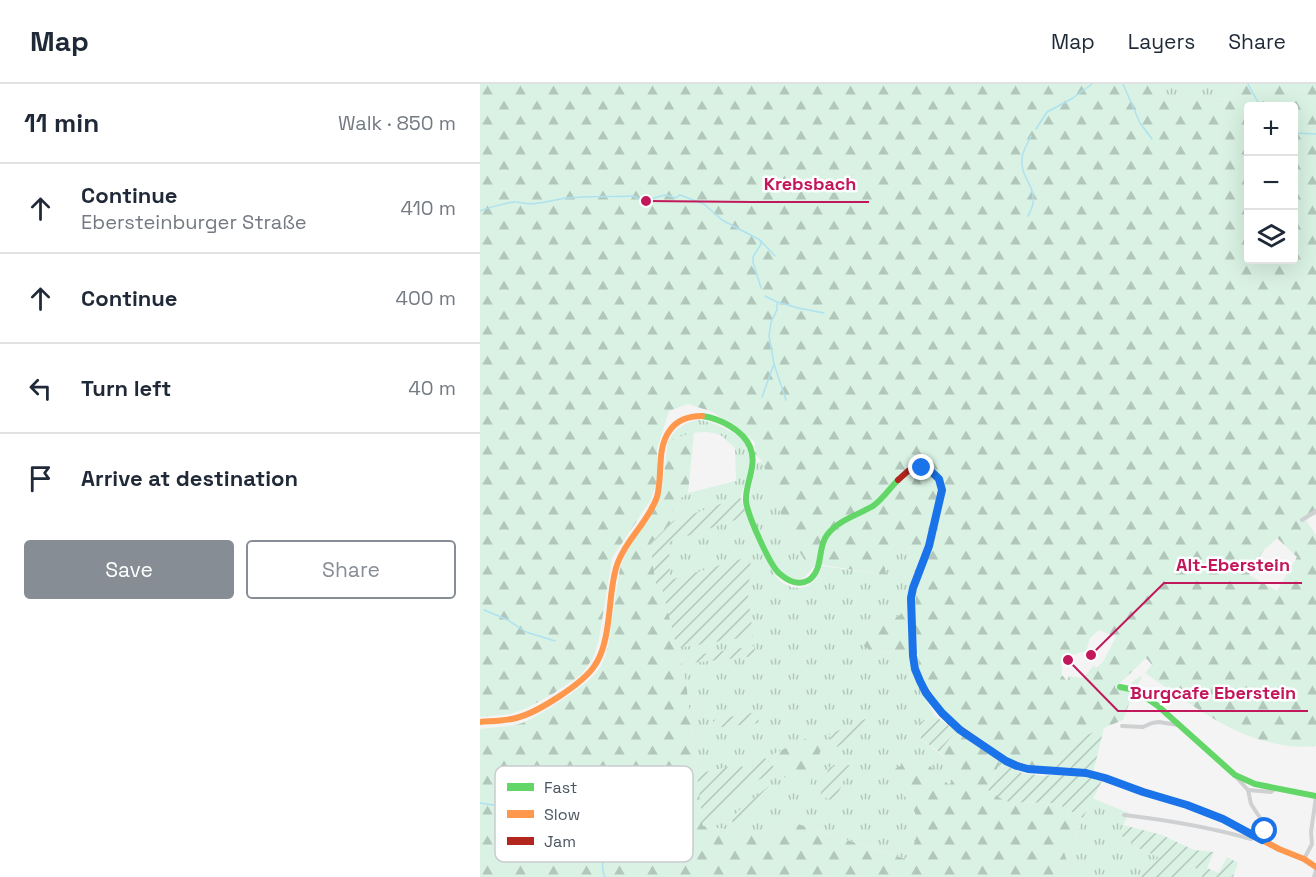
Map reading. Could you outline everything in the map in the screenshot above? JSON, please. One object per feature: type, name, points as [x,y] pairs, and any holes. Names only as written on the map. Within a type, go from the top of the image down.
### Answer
[{"type":"street","points":[[480,722],[511,719],[530,713],[592,671],[605,641],[615,570],[619,558],[656,499],[664,442],[680,420],[694,416],[713,418],[728,427],[752,449],[747,494],[748,511],[772,565],[783,578],[795,583],[807,581],[817,571],[825,537],[834,526],[875,505],[908,471],[922,468],[934,474],[941,484],[942,497],[929,546],[911,598],[913,656],[915,669],[926,693],[946,718],[960,730],[1006,761],[1028,769],[1076,772],[1105,778],[1223,819],[1279,849],[1304,859],[1316,869],[1314,877]]},
{"type":"street","points":[[1302,520],[1316,511]]},
{"type":"street","points":[[1120,687],[1135,690],[1158,706],[1235,775],[1248,790],[1251,804],[1264,824],[1265,831],[1262,840]]},
{"type":"street","points":[[1122,726],[1143,727],[1159,722],[1182,727]]},
{"type":"street","points":[[1235,775],[1275,789],[1316,796],[1311,832],[1312,844],[1304,859]]},
{"type":"street","points":[[1248,790],[1271,792],[1275,789]]},
{"type":"street","points":[[1124,815],[1164,819],[1251,838],[1254,836]]},
{"type":"green space","points":[[480,84],[1157,84],[1167,100],[1195,96],[1211,99],[1235,98],[1234,84],[1316,84],[1316,514],[1306,520],[1316,535],[1316,746],[1292,746],[1269,742],[1225,725],[1145,673],[1152,665],[1146,658],[1115,688],[1125,691],[1140,676],[1142,677],[1123,720],[1079,738],[1042,768],[1021,766],[1007,759],[961,728],[946,714],[929,691],[919,669],[915,615],[916,593],[926,561],[916,545],[884,557],[886,575],[816,564],[804,578],[795,579],[805,561],[786,528],[762,461],[755,454],[755,442],[713,412],[688,404],[669,411],[657,449],[657,482],[650,501],[612,558],[599,639],[593,658],[581,675],[551,695],[510,714],[480,717]],"holes":[[[1277,538],[1297,557],[1277,591],[1249,575],[1263,551]],[[1099,630],[1116,637],[1103,662],[1096,668],[1094,665],[1083,678],[1069,676],[1067,681],[1062,675],[1061,661],[1066,654],[1071,657],[1086,651],[1090,638]]]},
{"type":"green space","points":[[1157,84],[1234,84],[1235,98],[1211,99],[1195,96],[1167,100]]},
{"type":"green space","points":[[700,420],[727,429],[745,442],[748,447],[750,465],[741,494],[742,502],[750,526],[775,575],[785,584],[798,588],[808,586],[816,579],[822,566],[886,575],[883,557],[916,545],[923,555],[910,590],[908,609],[897,617],[870,620],[871,651],[910,652],[917,683],[935,716],[919,723],[921,739],[961,771],[921,822],[910,860],[792,822],[765,835],[703,826],[686,682],[661,584],[656,585],[673,521],[671,504],[688,493],[736,481],[735,448],[720,435],[700,432],[668,441],[681,426]]},
{"type":"green space","points":[[694,432],[688,493],[672,504],[673,521],[650,544],[656,585],[661,583],[686,682],[703,826],[765,835],[792,822],[909,860],[921,822],[890,772],[919,755],[949,785],[960,771],[939,752],[956,731],[1000,762],[988,789],[1010,802],[1056,803],[1083,818],[1070,849],[1063,849],[1072,877],[480,877],[480,729],[530,720],[572,693],[598,670],[608,647],[620,568],[629,546],[655,508],[662,491],[668,441]]},
{"type":"green space","points":[[762,461],[786,528],[805,561],[795,579],[778,569],[751,511],[753,478],[757,463]]},
{"type":"green space","points":[[740,497],[747,516],[669,542],[670,580],[751,556],[748,596],[753,636],[677,648],[661,584],[656,585],[650,544],[673,521]]},
{"type":"green space","points":[[908,609],[910,652],[871,651],[853,638],[870,620],[897,617]]},
{"type":"green space","points":[[754,646],[755,656],[691,663],[691,656]]},
{"type":"green space","points":[[757,712],[759,723],[713,728],[713,720]]},
{"type":"green space","points":[[935,716],[956,731],[939,752],[921,739],[919,723]]},
{"type":"green space","points":[[865,719],[869,725],[837,747],[828,735]]},
{"type":"green space","points":[[1104,728],[1093,773],[1067,767],[1042,768],[1079,738]]},
{"type":"green space","points":[[817,733],[824,740],[810,784],[802,790],[777,771],[765,758]]},
{"type":"green space","points":[[765,758],[777,770],[735,791],[736,797],[703,826],[697,774],[740,764],[745,770]]},
{"type":"green space","points":[[1000,762],[1022,773],[1043,776],[1063,774],[1102,781],[1083,818],[1056,803],[1010,802],[988,790]]},
{"type":"green space","points":[[850,765],[835,801],[820,796],[829,767]]},
{"type":"green space","points":[[769,786],[775,790],[738,828],[731,820],[738,811]]},
{"type":"green space","points":[[1092,798],[1129,813],[1119,834],[1138,848],[1186,869],[1194,864],[1202,877],[1072,877],[1063,849],[1070,849]]},
{"type":"green space","points":[[1123,825],[1162,835],[1194,850],[1214,852],[1207,868],[1219,873],[1227,857],[1238,863],[1233,877],[1202,877],[1193,864],[1174,877],[1139,877],[1159,857],[1138,848],[1119,834]]},
{"type":"waterway","points":[[1036,129],[1047,112],[1073,98],[1092,84]]},
{"type":"waterway","points":[[1123,84],[1140,123],[1152,139]]},
{"type":"waterway","points":[[1248,84],[1258,102]]},
{"type":"waterway","points":[[1298,133],[1316,134]]},
{"type":"waterway","points":[[1028,216],[1033,199],[1022,166],[1022,158],[1031,136]]},
{"type":"waterway","points":[[480,211],[513,202],[533,204],[567,198],[633,196],[644,200],[663,195],[675,198],[680,195],[704,204],[722,220],[760,240],[761,244],[753,257],[753,262],[761,288]]},
{"type":"waterway","points":[[761,241],[775,256]]},
{"type":"waterway","points":[[762,397],[774,364],[769,336],[771,322],[777,310],[777,302],[765,296]]},
{"type":"waterway","points":[[778,302],[824,313]]},
{"type":"waterway","points":[[774,364],[786,400]]},
{"type":"waterway","points":[[484,610],[508,620],[526,632],[555,641]]},
{"type":"waterway","points":[[480,803],[495,805]]},
{"type":"waterway","points":[[603,862],[605,877]]},
{"type":"traffic: fast","points":[[702,416],[716,419],[730,426],[747,441],[753,460],[746,494],[750,517],[776,569],[790,581],[801,583],[809,580],[817,570],[827,535],[842,522],[873,506],[898,480]]},
{"type":"traffic: fast","points":[[1120,687],[1135,690],[1158,706],[1235,775],[1255,784],[1316,796]]},
{"type":"traffic: slow","points":[[480,722],[512,719],[536,710],[571,688],[595,665],[606,635],[616,568],[657,497],[661,454],[666,437],[673,426],[680,421],[702,416]]},
{"type":"traffic: slow","points":[[1051,771],[1086,773],[1187,805],[1223,819],[1316,867]]},
{"type":"traffic: jam","points":[[898,480],[908,471],[929,470],[939,479],[942,490],[929,546],[911,598],[913,656],[920,682],[950,722],[1006,761],[1028,769],[1051,771]]},
{"type":"place","name":"Krebsbach","points":[[646,201]]},
{"type":"place","name":"Alt-Eberstein","points":[[1091,655]]},
{"type":"place","name":"Burgcafe Eberstein","points":[[1068,660]]},
{"type":"route","points":[[922,468],[929,470],[939,479],[942,497],[929,546],[911,598],[913,656],[915,669],[926,693],[950,722],[1006,761],[1017,766],[1042,771],[1086,773],[1187,805],[1223,819],[1262,840],[1265,831]]}]
